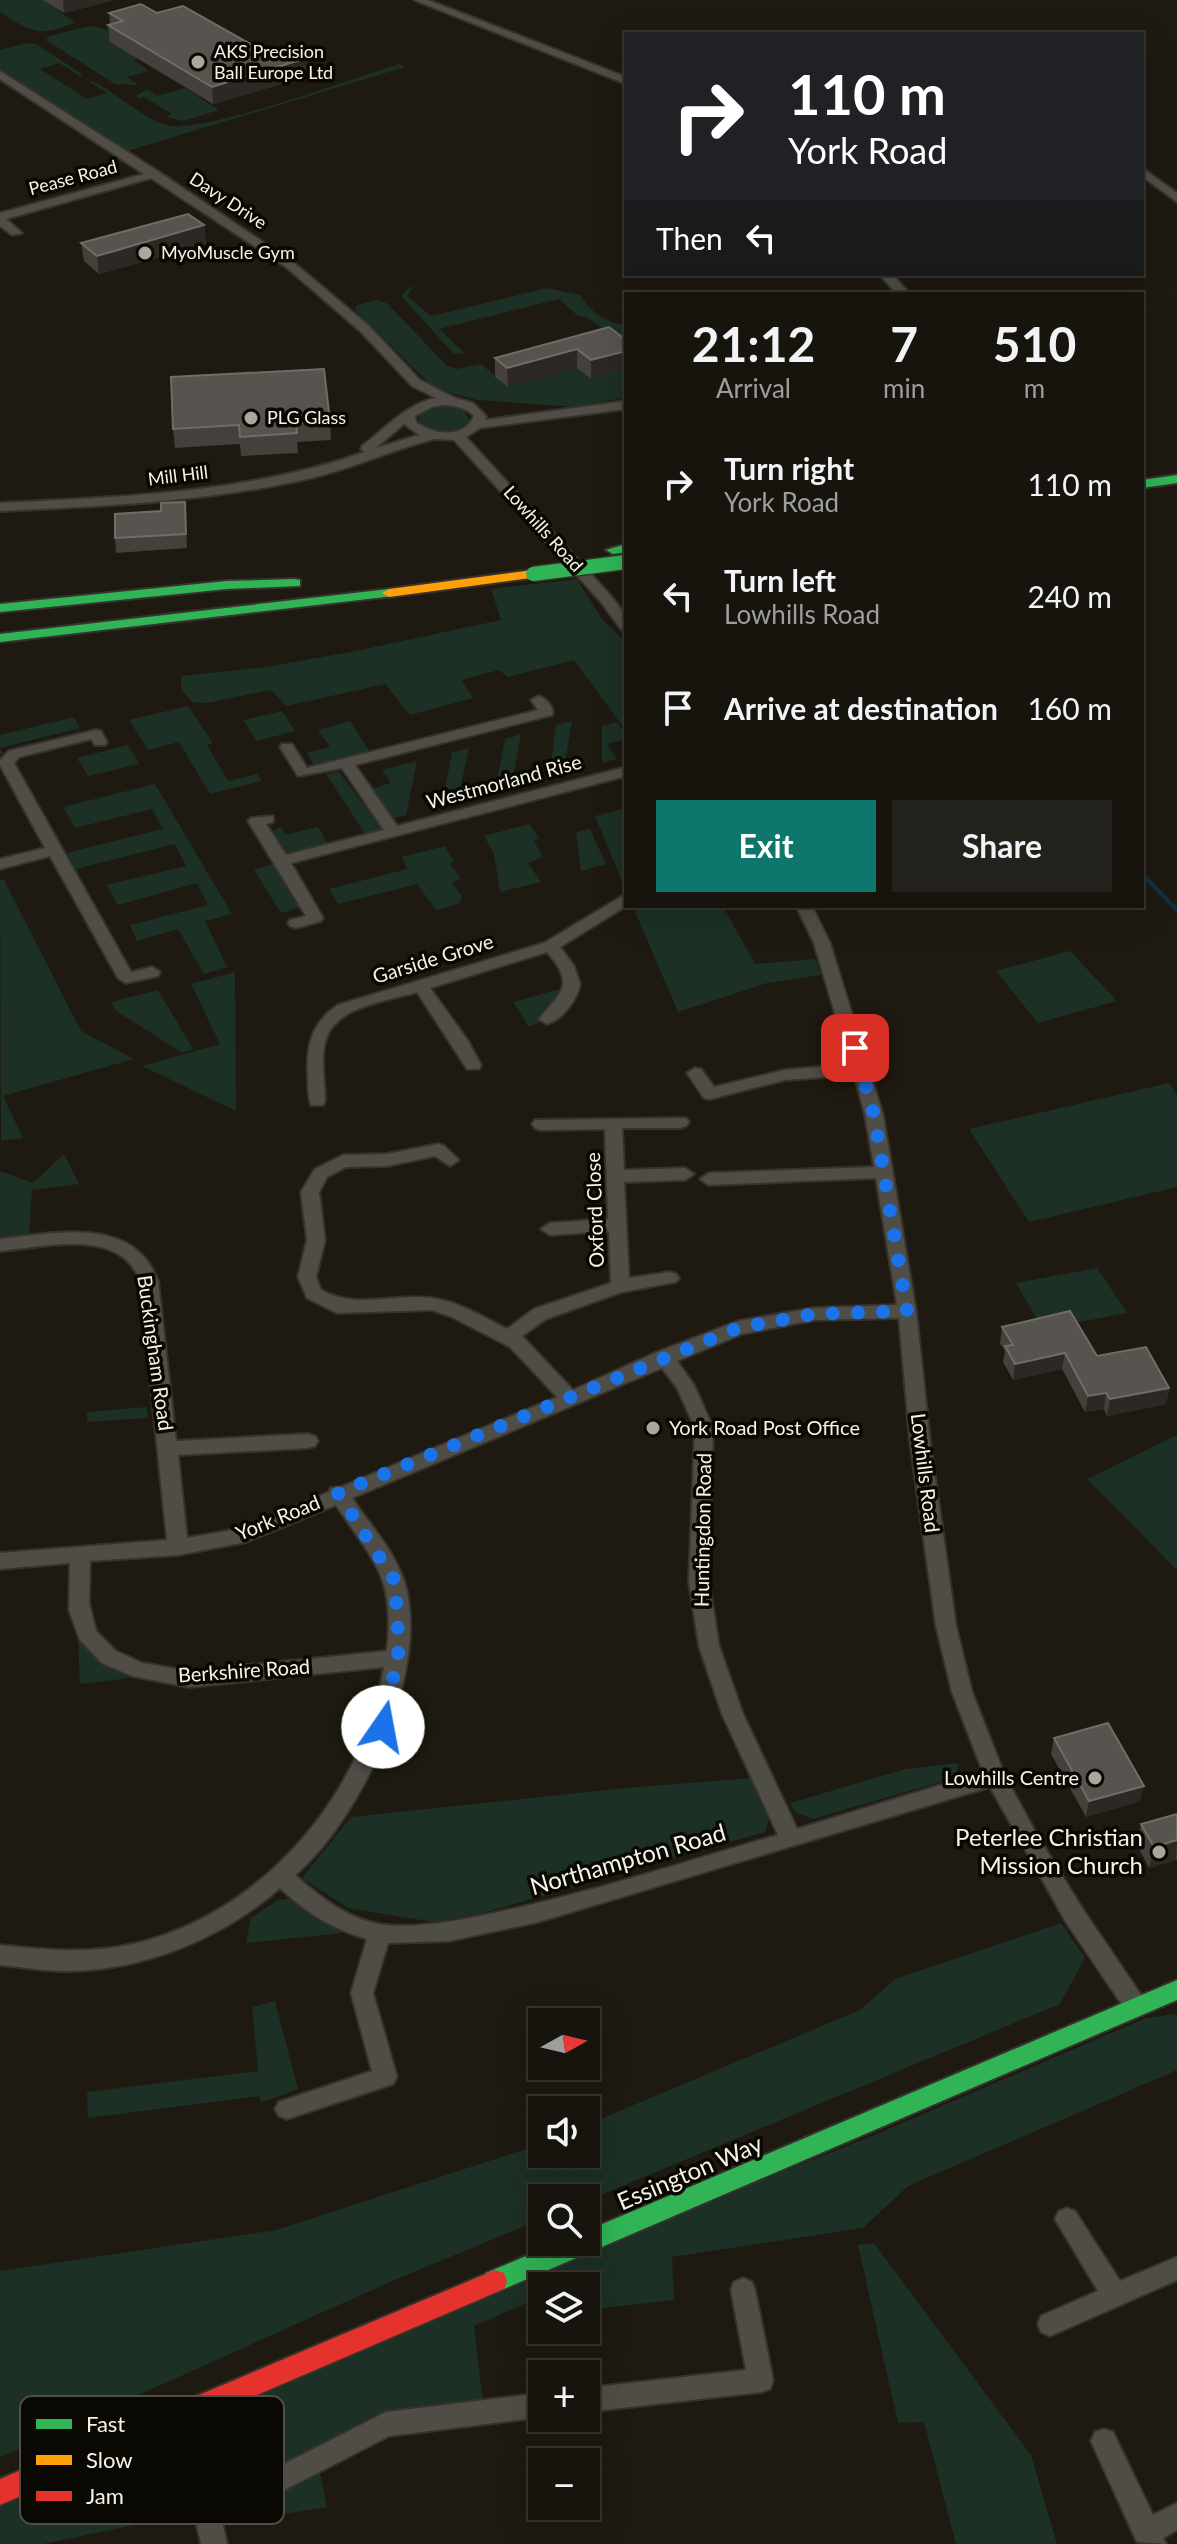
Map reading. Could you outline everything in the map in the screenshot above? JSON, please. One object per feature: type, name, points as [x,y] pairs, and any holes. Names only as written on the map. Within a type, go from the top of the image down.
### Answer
[{"type":"main road","points":[[1144,484],[1177,479]]},
{"type":"main road","points":[[1144,497],[1177,492]]},
{"type":"main road","points":[[0,638],[202,617],[465,573],[622,553]]},
{"type":"main road","points":[[0,657],[394,599],[465,573]]},
{"type":"main road","points":[[0,608],[227,585],[303,582],[0,619]]},
{"type":"main road","name":"Essington Way","points":[[225,2396],[1085,2031],[1135,2005],[1177,1990]]},
{"type":"main road","name":"Essington Way","points":[[0,2492],[20,2483]]},
{"type":"street","points":[[419,0],[624,80]]},
{"type":"street","name":"Davy Drive","points":[[0,74],[290,265],[364,328],[416,383],[453,402],[471,407]]},
{"type":"street","points":[[1144,162],[1156,160]]},
{"type":"street","points":[[1144,173],[1177,199]]},
{"type":"street","name":"Pease Road","points":[[0,218],[155,174]]},
{"type":"street","name":"Pease Road","points":[[0,218],[16,233]]},
{"type":"street","points":[[887,276],[902,292]]},
{"type":"street","points":[[416,383],[412,414],[414,428],[433,435]]},
{"type":"street","points":[[412,414],[432,403],[453,402]]},
{"type":"street","points":[[457,435],[477,425],[624,405]]},
{"type":"street","points":[[471,407],[547,414]]},
{"type":"street","points":[[471,407],[480,416],[477,425]]},
{"type":"street","name":"Mill Hill","points":[[355,458],[412,414]]},
{"type":"street","name":"Mill Hill","points":[[0,507],[149,498],[215,490],[311,473],[433,435],[457,435]]},
{"type":"street","name":"Lowhills Road","points":[[457,435],[606,599],[624,623]]},
{"type":"street","points":[[287,747],[303,773],[547,712],[538,700]]},
{"type":"street","points":[[100,742],[96,734],[14,754],[6,762],[126,978],[152,972]]},
{"type":"street","points":[[346,763],[393,832]]},
{"type":"street","name":"Westmorland Rise","points":[[282,861],[624,772]]},
{"type":"street","points":[[268,819],[256,821],[315,918],[296,923]]},
{"type":"street","points":[[0,864],[54,850]]},
{"type":"street","name":"Garside Grove","points":[[317,1101],[317,1033],[328,1018],[344,1009],[550,946],[624,900]]},
{"type":"street","name":"Lowhills Road","points":[[805,908],[822,943],[874,1115],[907,1311],[920,1441],[946,1626],[962,1692],[995,1777],[1074,1915],[1135,2005]]},
{"type":"street","points":[[547,1019],[566,1003],[573,981],[566,963],[550,946]]},
{"type":"street","points":[[421,986],[440,1018],[464,1043],[473,1065]]},
{"type":"street","points":[[695,1073],[710,1094],[785,1075],[861,1069]]},
{"type":"street","points":[[541,1124],[680,1122]]},
{"type":"street","name":"Oxford Close","points":[[508,1337],[540,1314],[620,1286],[613,1123]]},
{"type":"street","points":[[442,1148],[387,1160],[343,1161],[321,1173],[310,1192],[316,1240],[307,1277],[313,1294],[337,1307],[432,1304],[458,1312],[517,1342],[568,1397]]},
{"type":"street","points":[[709,1179],[882,1172]]},
{"type":"street","points":[[615,1176],[685,1174]]},
{"type":"street","points":[[550,1229],[617,1224]]},
{"type":"street","name":"Buckingham Road","points":[[0,1245],[96,1238],[120,1246],[142,1261],[149,1281],[178,1547]]},
{"type":"street","points":[[620,1286],[670,1278]]},
{"type":"street","name":"York Road","points":[[0,1561],[178,1547],[246,1535],[338,1493],[738,1328],[814,1314],[907,1311]]},
{"type":"street","name":"Huntingdon Road","points":[[664,1357],[685,1385],[704,1428],[699,1592],[706,1633],[755,1762],[791,1840]]},
{"type":"street","name":"Buckingham Road","points":[[167,1449],[308,1441]]},
{"type":"street","points":[[0,1955],[71,1962],[119,1956],[155,1947],[223,1920],[282,1877],[308,1852],[338,1814],[383,1727],[398,1658],[395,1581],[338,1493]]},
{"type":"street","name":"Berkshire Road","points":[[80,1555],[81,1619],[97,1647],[123,1666],[160,1676],[189,1679],[398,1658]]},
{"type":"street","name":"Northampton Road","points":[[282,1877],[316,1907],[348,1924],[380,1934],[449,1932],[538,1913],[995,1777]]},
{"type":"street","points":[[287,2109],[385,2077],[362,1993],[380,1934]]},
{"type":"street","points":[[1067,2219],[1115,2295]]},
{"type":"street","points":[[1050,2324],[1177,2268]]},
{"type":"street","points":[[600,2398],[761,2380],[743,2290]]},
{"type":"street","points":[[284,2477],[386,2424],[528,2407]]},
{"type":"street","points":[[1104,2441],[1149,2538],[1177,2516]]},
{"type":"street","points":[[210,2524],[214,2544]]},
{"type":"green space","points":[[0,0],[42,0],[75,22],[53,30],[28,28],[0,12]]},
{"type":"green space","points":[[90,26],[117,36],[137,58],[134,60],[149,71],[127,77],[138,85],[115,84],[46,40],[49,36]]},
{"type":"green space","points":[[27,43],[36,44],[82,74],[81,77],[59,63],[40,69],[87,99],[107,93],[88,81],[92,81],[166,125],[212,122],[400,64],[405,67],[127,151],[0,70],[0,50]]},
{"type":"green space","points":[[185,88],[219,110],[183,121],[166,117],[172,114],[144,97],[138,99],[136,96],[147,89],[157,96]]},
{"type":"green space","points":[[413,287],[407,296],[431,316],[547,288],[580,295],[600,316],[624,325],[624,356],[604,330],[587,317],[578,316],[559,299],[439,329],[466,354],[453,353],[401,296]]},
{"type":"green space","points":[[378,300],[388,304],[447,366],[457,369],[481,364],[508,387],[577,368],[624,369],[624,397],[576,407],[477,400],[451,393],[430,384],[355,310],[357,305]]},
{"type":"green space","points":[[438,406],[462,409],[470,420],[446,432],[419,424],[419,415]]},
{"type":"green space","points":[[577,579],[602,619],[624,641],[624,728],[574,660],[508,677],[499,670],[461,680],[473,698],[410,715],[385,684],[286,706],[271,690],[207,703],[192,702],[181,689],[181,676],[265,667],[351,652],[501,620],[491,589]]},
{"type":"green space","points":[[188,706],[213,743],[207,745],[228,781],[257,774],[262,781],[210,794],[179,742],[148,750],[129,720]]},
{"type":"green space","points":[[282,711],[295,731],[257,741],[243,720]]},
{"type":"green space","points":[[74,717],[80,728],[0,748],[0,735]]},
{"type":"green space","points":[[350,721],[371,754],[315,767],[307,753],[330,747],[318,730]]},
{"type":"green space","points":[[572,721],[563,774],[549,777],[556,725]]},
{"type":"green space","points":[[617,722],[624,731],[624,740],[607,744],[617,759],[602,763],[602,726]]},
{"type":"green space","points":[[521,734],[511,788],[495,792],[505,739]]},
{"type":"green space","points":[[128,745],[139,764],[88,776],[77,758]]},
{"type":"green space","points":[[469,748],[457,802],[442,806],[452,752]]},
{"type":"green space","points":[[417,761],[406,815],[390,819],[371,789],[391,783],[382,770]]},
{"type":"green space","points":[[339,772],[383,830],[366,835],[326,774]]},
{"type":"green space","points":[[155,784],[232,914],[205,921],[227,967],[204,974],[178,929],[137,941],[130,925],[208,905],[197,883],[118,905],[106,885],[186,866],[175,844],[76,869],[67,853],[163,829],[152,809],[75,828],[63,807]]},
{"type":"green space","points":[[624,809],[624,886],[595,816]]},
{"type":"green space","points":[[529,824],[539,838],[534,841],[543,857],[528,863],[541,882],[500,892],[494,854],[484,836]]},
{"type":"green space","points":[[281,827],[286,835],[318,827],[329,845],[288,854],[269,833]]},
{"type":"green space","points":[[590,829],[606,864],[581,871],[576,832]]},
{"type":"green space","points":[[445,846],[454,862],[450,864],[461,879],[452,882],[462,897],[459,904],[436,910],[417,884],[338,904],[329,889],[407,869],[402,857]]},
{"type":"green space","points":[[274,864],[302,907],[281,913],[254,870]]},
{"type":"green space","points":[[0,879],[4,880],[81,1031],[134,1059],[3,1096],[23,1138],[1,1141]]},
{"type":"green space","points":[[633,908],[724,908],[755,964],[815,959],[821,975],[767,983],[678,1012]]},
{"type":"green space","points":[[1070,951],[1117,1001],[1038,1023],[996,971]]},
{"type":"green space","points":[[235,972],[236,1111],[142,1066],[220,1044],[191,984]]},
{"type":"green space","points":[[567,987],[562,1001],[553,1012],[529,1027],[513,1002]]},
{"type":"green space","points":[[158,990],[193,1049],[182,1053],[115,1010],[111,1002]]},
{"type":"green space","points":[[1169,1083],[1177,1094],[1177,1187],[1029,1222],[969,1129]]},
{"type":"green space","points":[[64,1154],[79,1184],[32,1190],[29,1234],[0,1237],[0,1171],[33,1183]]},
{"type":"green space","points":[[1097,1268],[1127,1313],[1043,1329],[1016,1283]]},
{"type":"green space","points":[[147,1407],[147,1418],[87,1422],[87,1412]]},
{"type":"green space","points":[[1177,1435],[1177,1570],[1087,1479]]},
{"type":"green space","points":[[78,1640],[101,1662],[130,1678],[80,1684]]},
{"type":"green space","points":[[958,1763],[957,1777],[813,1819],[795,1812],[790,1803],[906,1769]]},
{"type":"green space","points":[[753,1778],[769,1818],[765,1832],[483,1913],[434,1922],[348,1908],[302,1878],[351,1817],[625,1788]]},
{"type":"green space","points":[[290,1899],[342,1933],[246,1943],[251,1918],[278,1900]]},
{"type":"green space","points":[[1061,1923],[1085,1958],[1060,2004],[600,2195],[600,2184],[528,2184],[528,2225],[399,2278],[136,2396],[20,2396],[20,2448],[0,2457],[0,2271],[276,2230],[528,2149],[528,2168],[600,2168],[600,2119],[860,2010],[895,1979]]},
{"type":"green space","points":[[275,2001],[298,2089],[261,2103],[259,2096],[88,2118],[87,2092],[258,2071],[252,2007]]},
{"type":"green space","points":[[1177,2014],[1177,2070],[908,2186],[863,2228],[672,2257],[674,2300],[600,2308],[600,2272],[537,2272],[573,2256],[600,2256],[600,2245],[872,2136],[1146,2018]]},
{"type":"green space","points":[[874,2243],[1031,2455],[1057,2544],[956,2544],[924,2422],[898,2423],[858,2245]]},
{"type":"green space","points":[[528,2276],[528,2302],[474,2326],[484,2412],[315,2450],[327,2507],[284,2514],[284,2396],[250,2396]]},
{"type":"green space","points":[[20,2496],[20,2524],[140,2524],[43,2544],[0,2544],[0,2504]]},
{"type":"building","points":[[141,4],[157,13],[183,6],[270,55],[294,48],[310,57],[212,87],[108,25],[123,21],[109,13]]},
{"type":"building","points":[[188,214],[204,225],[97,256],[81,243]]},
{"type":"building","points":[[609,327],[624,338],[624,352],[591,360],[577,349],[507,368],[495,358]]},
{"type":"building","name":"PLG Glass","points":[[324,369],[330,421],[296,423],[297,433],[240,437],[239,425],[173,429],[171,377]]},
{"type":"building","points":[[185,502],[186,534],[115,538],[115,514],[161,511],[161,503]]},
{"type":"building","points":[[1070,1311],[1097,1356],[1146,1347],[1169,1388],[1110,1399],[1106,1393],[1088,1396],[1065,1353],[1015,1364],[1005,1346],[1013,1345],[1002,1327]]},
{"type":"building","name":"Lowhills Centre","points":[[1108,1723],[1144,1786],[1089,1801],[1054,1738]]},
{"type":"building","points":[[1177,1814],[1177,1840],[1154,1847],[1141,1824]]},
{"type":"waterway","points":[[1144,876],[1177,910]]},
{"type":"traffic: fast","points":[[1144,484],[1177,479]]},
{"type":"traffic: fast","points":[[613,550],[624,548]]},
{"type":"traffic: fast","points":[[533,574],[624,562]]},
{"type":"traffic: fast","points":[[0,608],[227,585],[295,583]]},
{"type":"traffic: fast","points":[[0,638],[389,593]]},
{"type":"traffic: fast","points":[[495,2281],[1177,1990]]},
{"type":"traffic: slow","points":[[389,593],[533,574]]},
{"type":"traffic: jam","points":[[225,2396],[495,2281]]},
{"type":"traffic: jam","points":[[0,2492],[20,2483]]},
{"type":"place","name":"AKS Precision Ball Europe Ltd","points":[[198,62]]},
{"type":"place","name":"MyoMuscle Gym","points":[[145,253]]},
{"type":"place","name":"PLG Glass","points":[[251,418]]},
{"type":"place","name":"York Road Post Office","points":[[653,1428]]},
{"type":"place","name":"Lowhills Centre","points":[[1095,1778]]},
{"type":"place","name":"Peterlee Christian Mission Church","points":[[1159,1852]]},
{"type":"route","points":[[383,1727],[399,1649],[395,1581],[338,1493],[738,1328],[814,1314],[907,1311],[874,1115],[855,1048]]}]
